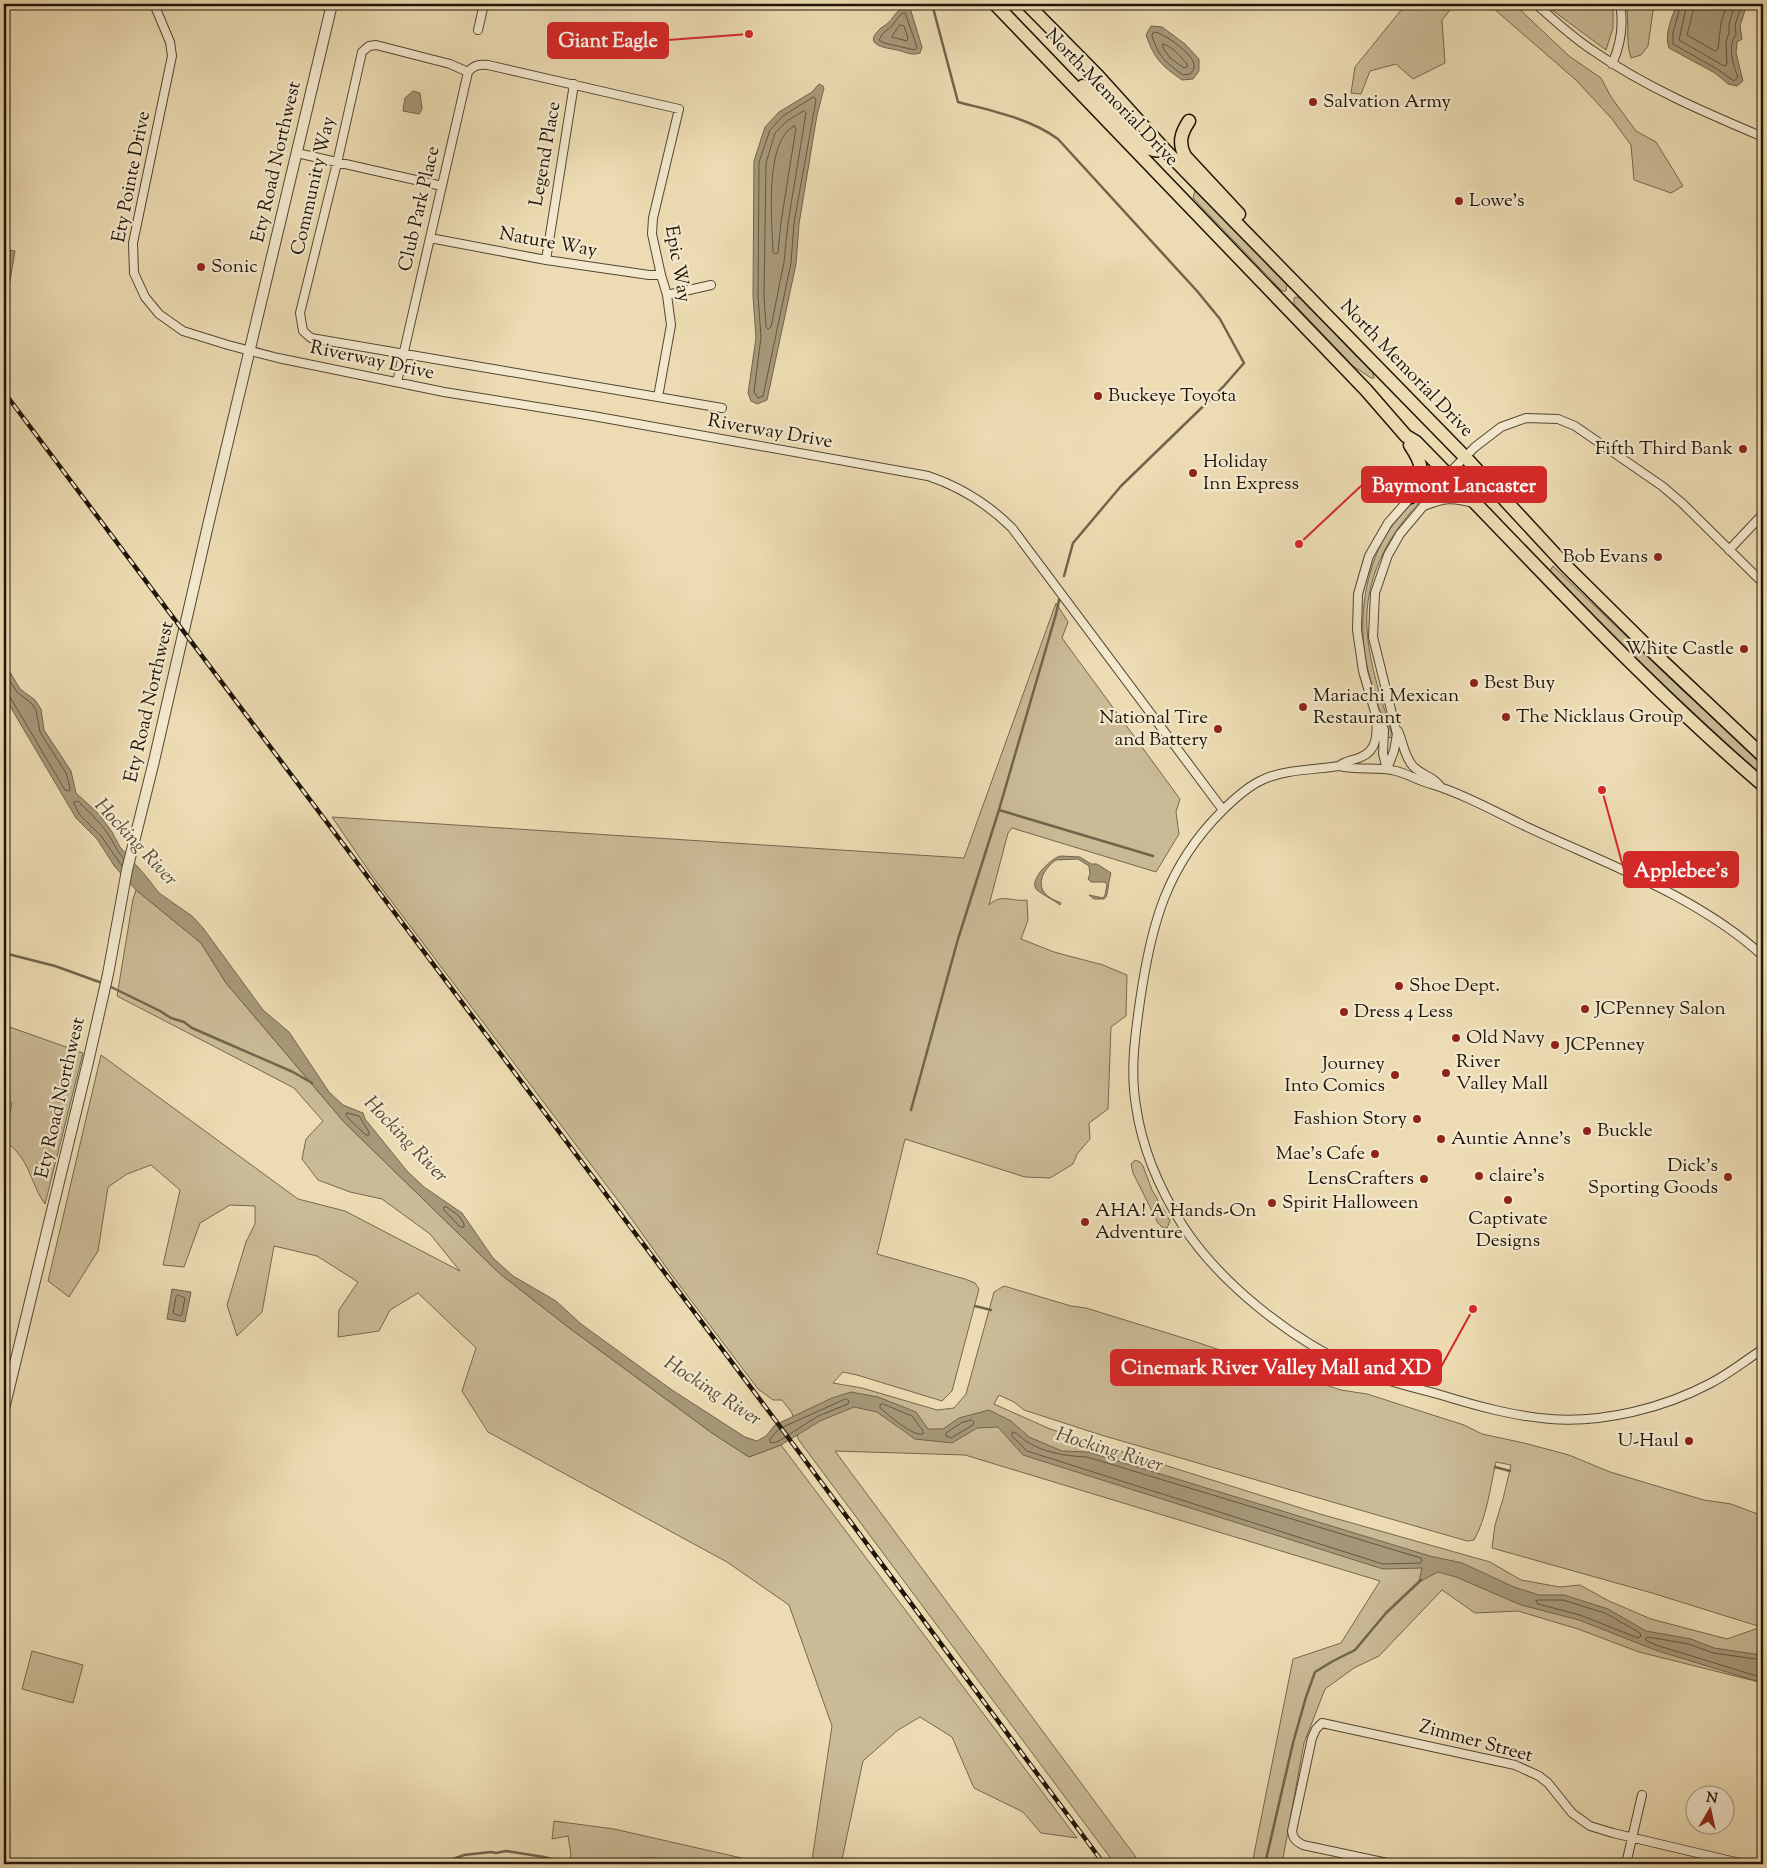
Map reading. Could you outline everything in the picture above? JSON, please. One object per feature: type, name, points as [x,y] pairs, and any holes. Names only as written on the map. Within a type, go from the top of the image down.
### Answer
[{"type":"main road","name":"North Memorial Drive","points":[[995,4],[1366,390],[1406,436],[1416,442],[1448,474],[1634,667],[1674,706],[1763,786]]},
{"type":"main road","name":"North Memorial Drive","points":[[1027,4],[1098,76],[1164,149],[1466,458],[1566,566],[1763,756]]},
{"type":"main road","points":[[1036,46],[1053,56],[1090,90],[1146,147],[1160,151],[1164,149]]},
{"type":"main road","points":[[1188,121],[1183,131],[1180,145],[1185,156],[1254,229],[1276,263]]},
{"type":"main road","name":"North Memorial Drive","points":[[1406,436],[1410,446],[1420,460],[1421,467],[1418,482],[1411,497]]},
{"type":"street","name":"Ety Pointe Drive","points":[[154,4],[170,42],[172,56],[133,243],[134,273],[145,297],[159,314],[183,331],[250,351]]},
{"type":"street","name":"Ety Road Northwest","points":[[4,1409],[88,1062],[108,974],[127,870],[332,4]]},
{"type":"street","points":[[478,30],[484,4]]},
{"type":"street","points":[[1536,4],[1564,30],[1612,64],[1663,92],[1763,137]]},
{"type":"street","points":[[1612,64],[1621,37],[1620,4]]},
{"type":"street","name":"Community Way","points":[[405,353],[311,338],[302,331],[300,313],[364,49],[369,46],[385,47],[450,64],[468,72]]},
{"type":"street","points":[[468,72],[472,67],[488,64],[574,84]]},
{"type":"street","name":"Club Park Place","points":[[397,382],[468,72]]},
{"type":"street","name":"Epic Way","points":[[574,84],[679,109],[653,218],[652,234],[667,295],[671,325],[658,397]]},
{"type":"street","name":"Legend Place","points":[[546,260],[574,84]]},
{"type":"street","points":[[298,153],[442,186]]},
{"type":"street","name":"Nature Way","points":[[430,238],[546,260],[649,275],[661,275]]},
{"type":"street","points":[[667,295],[711,285]]},
{"type":"street","name":"Riverway Drive","points":[[250,351],[444,392],[593,416],[928,476],[950,483],[985,503],[1012,528],[1224,810]]},
{"type":"street","points":[[405,353],[722,408]]},
{"type":"street","points":[[1440,786],[1434,778],[1412,766],[1406,754],[1396,725],[1373,636],[1374,602],[1379,579],[1394,544],[1410,520],[1424,506],[1448,474],[1489,435],[1513,422],[1526,418],[1558,420],[1581,430],[1661,485],[1682,503],[1763,583]]},
{"type":"street","points":[[1339,766],[1345,761],[1362,757],[1373,748],[1377,730],[1376,712],[1359,652],[1357,612],[1358,594],[1369,556],[1388,523],[1411,497],[1434,480],[1448,474]]},
{"type":"street","points":[[1424,506],[1448,498],[1456,498],[1476,504]]},
{"type":"street","points":[[1729,550],[1763,514]]},
{"type":"street","points":[[1376,712],[1384,730],[1383,754],[1387,769]]},
{"type":"street","points":[[1387,769],[1396,743],[1396,725]]},
{"type":"street","points":[[1763,956],[1737,934],[1691,904],[1625,871],[1440,786],[1387,769],[1339,766],[1290,773],[1264,779],[1237,797],[1197,838],[1181,861],[1158,914],[1150,945],[1136,1029],[1133,1076],[1137,1113],[1148,1153],[1159,1183],[1184,1227],[1216,1268],[1241,1292],[1304,1340],[1328,1355],[1354,1367],[1390,1380],[1484,1408],[1559,1420],[1593,1418],[1653,1407],[1709,1384],[1763,1349]]},
{"type":"street","name":"Zimmer Street","points":[[1392,1864],[1303,1844],[1297,1842],[1293,1837],[1292,1831],[1312,1738],[1318,1725],[1326,1722],[1501,1762],[1528,1770],[1548,1783],[1566,1806],[1581,1820],[1601,1830],[1744,1864]]},
{"type":"street","points":[[1626,1864],[1642,1794]]},
{"type":"shaded area","points":[[1406,4],[1455,4],[1442,20],[1445,63],[1413,79],[1396,64],[1370,71],[1361,94],[1351,93],[1355,67]]},
{"type":"shaded area","points":[[1484,4],[1514,4],[1569,56],[1601,78],[1611,97],[1636,131],[1656,142],[1683,186],[1671,193],[1634,180],[1631,145],[1612,119],[1577,81],[1493,8]]},
{"type":"shaded area","points":[[1544,4],[1613,4],[1613,28],[1606,50]]},
{"type":"shaded area","points":[[1626,4],[1654,4],[1648,46],[1641,55],[1631,58],[1628,45]]},
{"type":"shaded area","points":[[1198,190],[1287,284],[1286,291],[1282,291],[1193,198],[1195,191]]},
{"type":"shaded area","points":[[1294,298],[1300,298],[1373,373],[1374,378],[1353,366],[1294,304]]},
{"type":"shaded area","points":[[1415,500],[1418,504],[1396,531],[1379,561],[1373,577],[1367,611],[1370,657],[1393,738],[1388,737],[1367,666],[1363,641],[1363,611],[1372,567],[1383,540]]},
{"type":"shaded area","points":[[1553,566],[1680,688],[1763,763],[1763,776],[1681,701],[1602,624],[1550,571]]},
{"type":"shaded area","points":[[1056,603],[1068,622],[1062,638],[1180,799],[1176,812],[1179,834],[1156,872],[1012,828],[1008,833],[989,905],[998,899],[1027,900],[1028,920],[1021,939],[1054,952],[1103,965],[1127,975],[1126,1016],[1111,1027],[1108,1109],[1089,1123],[1090,1139],[1077,1154],[1073,1164],[1050,1178],[1025,1177],[905,1139],[877,1254],[965,1279],[975,1283],[979,1289],[952,1391],[942,1401],[843,1372],[833,1383],[862,1388],[937,1410],[954,1408],[966,1394],[994,1292],[1004,1286],[1071,1306],[1086,1308],[1190,1340],[1341,1390],[1367,1394],[1464,1425],[1482,1434],[1569,1455],[1610,1472],[1704,1500],[1731,1504],[1763,1516],[1763,1683],[1639,1652],[1578,1629],[1518,1611],[1475,1613],[1442,1590],[1379,1656],[1354,1668],[1325,1689],[1304,1743],[1282,1864],[1252,1864],[1293,1659],[1341,1643],[1380,1581],[965,1455],[835,1451],[1141,1864],[1115,1864],[798,1439],[792,1413],[782,1400],[773,1400],[758,1389],[373,877],[332,817],[964,858]],"holes":[[[999,1395],[1014,1402],[1024,1410],[1101,1435],[1467,1541],[1474,1540],[1482,1522],[1496,1462],[1511,1465],[1495,1525],[1492,1548],[1652,1593],[1761,1627],[1727,1639],[1651,1619],[1609,1601],[1580,1585],[1560,1587],[1521,1580],[1490,1562],[1320,1514],[1050,1429],[994,1404]]]},
{"type":"shaded area","points":[[136,890],[201,943],[226,983],[344,1122],[499,1273],[568,1327],[712,1433],[749,1457],[781,1445],[1077,1838],[1041,1833],[1023,1812],[974,1788],[952,1737],[920,1717],[898,1730],[863,1761],[841,1864],[826,1864],[812,1860],[832,1726],[789,1605],[727,1562],[488,1432],[462,1391],[476,1348],[418,1293],[390,1310],[379,1331],[338,1337],[339,1310],[358,1282],[317,1256],[274,1246],[262,1312],[237,1336],[227,1305],[246,1242],[255,1224],[255,1206],[230,1205],[200,1223],[184,1267],[163,1265],[180,1190],[151,1165],[127,1174],[108,1187],[98,1251],[69,1297],[48,1281],[101,1055],[298,1199],[345,1211],[460,1271],[430,1234],[382,1199],[350,1192],[318,1180],[302,1159],[306,1139],[323,1121],[294,1088],[117,996]]},
{"type":"shaded area","points":[[4,1025],[83,1053],[45,1204],[24,1162],[4,1139],[12,1103],[4,1100]]},
{"type":"shaded area","points":[[1135,1160],[1143,1166],[1152,1190],[1170,1221],[1167,1228],[1162,1227],[1158,1223],[1133,1173],[1131,1164]]},
{"type":"shaded area","points":[[32,1651],[83,1665],[73,1703],[22,1689]]},
{"type":"shaded area","points":[[554,1821],[614,1829],[768,1864],[680,1864],[664,1859],[647,1858],[636,1859],[639,1864],[567,1864],[571,1855],[568,1836],[552,1839]]},
{"type":"water","points":[[1677,4],[1747,4],[1740,26],[1742,39],[1737,42],[1736,53],[1743,81],[1737,86],[1728,84],[1715,73],[1669,48],[1668,31]]},
{"type":"water","points":[[904,7],[909,8],[911,11],[922,47],[920,53],[917,54],[883,47],[873,40],[880,29]]},
{"type":"water","points":[[1151,26],[1162,27],[1185,44],[1199,59],[1199,71],[1193,79],[1182,80],[1160,61],[1152,50],[1146,35]]},
{"type":"water","points":[[819,84],[824,88],[817,115],[799,224],[796,264],[767,400],[757,404],[751,401],[748,393],[756,338],[753,296],[754,161],[765,127],[779,112],[812,92]]},
{"type":"water","points":[[413,91],[420,93],[422,109],[419,114],[403,111],[405,98]]},
{"type":"water","points":[[4,249],[15,251],[4,317]]},
{"type":"water","points":[[4,662],[20,689],[35,700],[41,709],[44,730],[71,771],[76,793],[99,814],[120,847],[159,893],[192,916],[203,928],[263,1010],[289,1032],[329,1092],[343,1105],[363,1113],[365,1119],[407,1171],[424,1187],[462,1213],[493,1258],[513,1276],[556,1301],[581,1324],[672,1390],[745,1437],[757,1441],[766,1436],[775,1425],[832,1398],[851,1392],[878,1397],[916,1412],[928,1429],[943,1429],[959,1418],[989,1410],[1011,1421],[1029,1437],[1062,1451],[1088,1452],[1430,1556],[1462,1563],[1514,1587],[1539,1595],[1564,1595],[1608,1609],[1646,1631],[1691,1639],[1714,1648],[1761,1655],[1763,1656],[1763,1683],[1655,1650],[1579,1620],[1521,1605],[1456,1577],[1438,1572],[1419,1582],[1422,1568],[1383,1569],[1023,1455],[998,1427],[977,1428],[952,1443],[915,1439],[877,1412],[854,1407],[820,1421],[781,1445],[749,1457],[712,1433],[568,1327],[499,1273],[344,1122],[226,983],[201,943],[136,890],[115,867],[97,839],[76,818],[4,696]]},
{"type":"water","points":[[1061,856],[1080,857],[1091,864],[1097,864],[1111,873],[1106,897],[1104,899],[1094,899],[1089,895],[1103,898],[1107,885],[1105,882],[1091,882],[1088,879],[1090,874],[1089,866],[1078,859],[1056,860],[1047,868],[1042,878],[1041,883],[1044,893],[1061,903],[1060,905],[1037,890],[1035,881],[1042,870],[1052,860]]},
{"type":"water","points":[[172,1289],[191,1292],[185,1322],[167,1319]]},
{"type":"waterway","points":[[932,4],[958,102],[1023,120],[1058,139],[1197,291],[1220,319],[1244,363],[1223,387],[1121,486],[1073,543],[1064,576]]},
{"type":"waterway","points":[[911,1110],[958,939],[998,813],[1060,596]]},
{"type":"waterway","points":[[999,810],[1153,856]]},
{"type":"waterway","points":[[4,953],[55,966],[102,983]]},
{"type":"waterway","points":[[107,985],[171,1018],[184,1022],[192,1028],[293,1072],[312,1083]]},
{"type":"waterway","points":[[975,1306],[991,1310]]},
{"type":"waterway","points":[[1495,1467],[1510,1471]]},
{"type":"waterway","points":[[1265,1864],[1293,1743],[1315,1672],[1355,1650],[1386,1613],[1421,1580]]},
{"type":"waterway","points":[[440,1864],[464,1855],[506,1851],[544,1857],[569,1864]]},
{"type":"waterway","points":[[263,1864],[270,1864]]},
{"type":"railway","points":[[4,392],[770,1413],[1104,1864]]},
{"type":"place","name":"Giant Eagle","points":[[749,34]]},
{"type":"place","name":"Salvation Army","points":[[1313,102]]},
{"type":"place","name":"Lowe's","points":[[1459,201]]},
{"type":"place","name":"Sonic","points":[[201,267]]},
{"type":"place","name":"Buckeye Toyota","points":[[1098,396]]},
{"type":"place","name":"Fifth Third Bank","points":[[1743,449]]},
{"type":"place","name":"Holiday Inn Express","points":[[1193,473]]},
{"type":"place","name":"Baymont Lancaster","points":[[1299,544]]},
{"type":"place","name":"Bob Evans","points":[[1658,557]]},
{"type":"place","name":"White Castle","points":[[1744,649]]},
{"type":"place","name":"Best Buy","points":[[1474,683]]},
{"type":"place","name":"Mariachi Mexican Restaurant","points":[[1303,707]]},
{"type":"place","name":"The Nicklaus Group","points":[[1506,717]]},
{"type":"place","name":"National Tire and Battery","points":[[1218,729]]},
{"type":"place","name":"Applebee's","points":[[1602,790]]},
{"type":"place","name":"Shoe Dept.","points":[[1399,986]]},
{"type":"place","name":"JCPenney Salon","points":[[1585,1009]]},
{"type":"place","name":"Dress 4 Less","points":[[1344,1012]]},
{"type":"place","name":"Old Navy","points":[[1456,1038]]},
{"type":"place","name":"JCPenney","points":[[1555,1045]]},
{"type":"place","name":"River Valley Mall","points":[[1446,1073]]},
{"type":"place","name":"Journey Into Comics","points":[[1395,1075]]},
{"type":"place","name":"Fashion Story","points":[[1417,1119]]},
{"type":"place","name":"Buckle","points":[[1587,1131]]},
{"type":"place","name":"Auntie Anne's","points":[[1441,1139]]},
{"type":"place","name":"Mae's Cafe","points":[[1375,1154]]},
{"type":"place","name":"claire's","points":[[1479,1176]]},
{"type":"place","name":"Dick's Sporting Goods","points":[[1728,1177]]},
{"type":"place","name":"LensCrafters","points":[[1424,1179]]},
{"type":"place","name":"Captivate Designs","points":[[1508,1200]]},
{"type":"place","name":"Spirit Halloween","points":[[1272,1203]]},
{"type":"place","name":"AHA! A Hands-On Adventure","points":[[1085,1222]]},
{"type":"place","name":"Cinemark River Valley Mall and XD","points":[[1473,1309]]},
{"type":"place","name":"U-Haul","points":[[1689,1441]]},
{"type":"water label","name":"Hocking River","points":[[135,843]]},
{"type":"water label","name":"Hocking River","points":[[405,1140]]},
{"type":"water label","name":"Hocking River","points":[[712,1392]]},
{"type":"water label","name":"Hocking River","points":[[1109,1451]]}]
